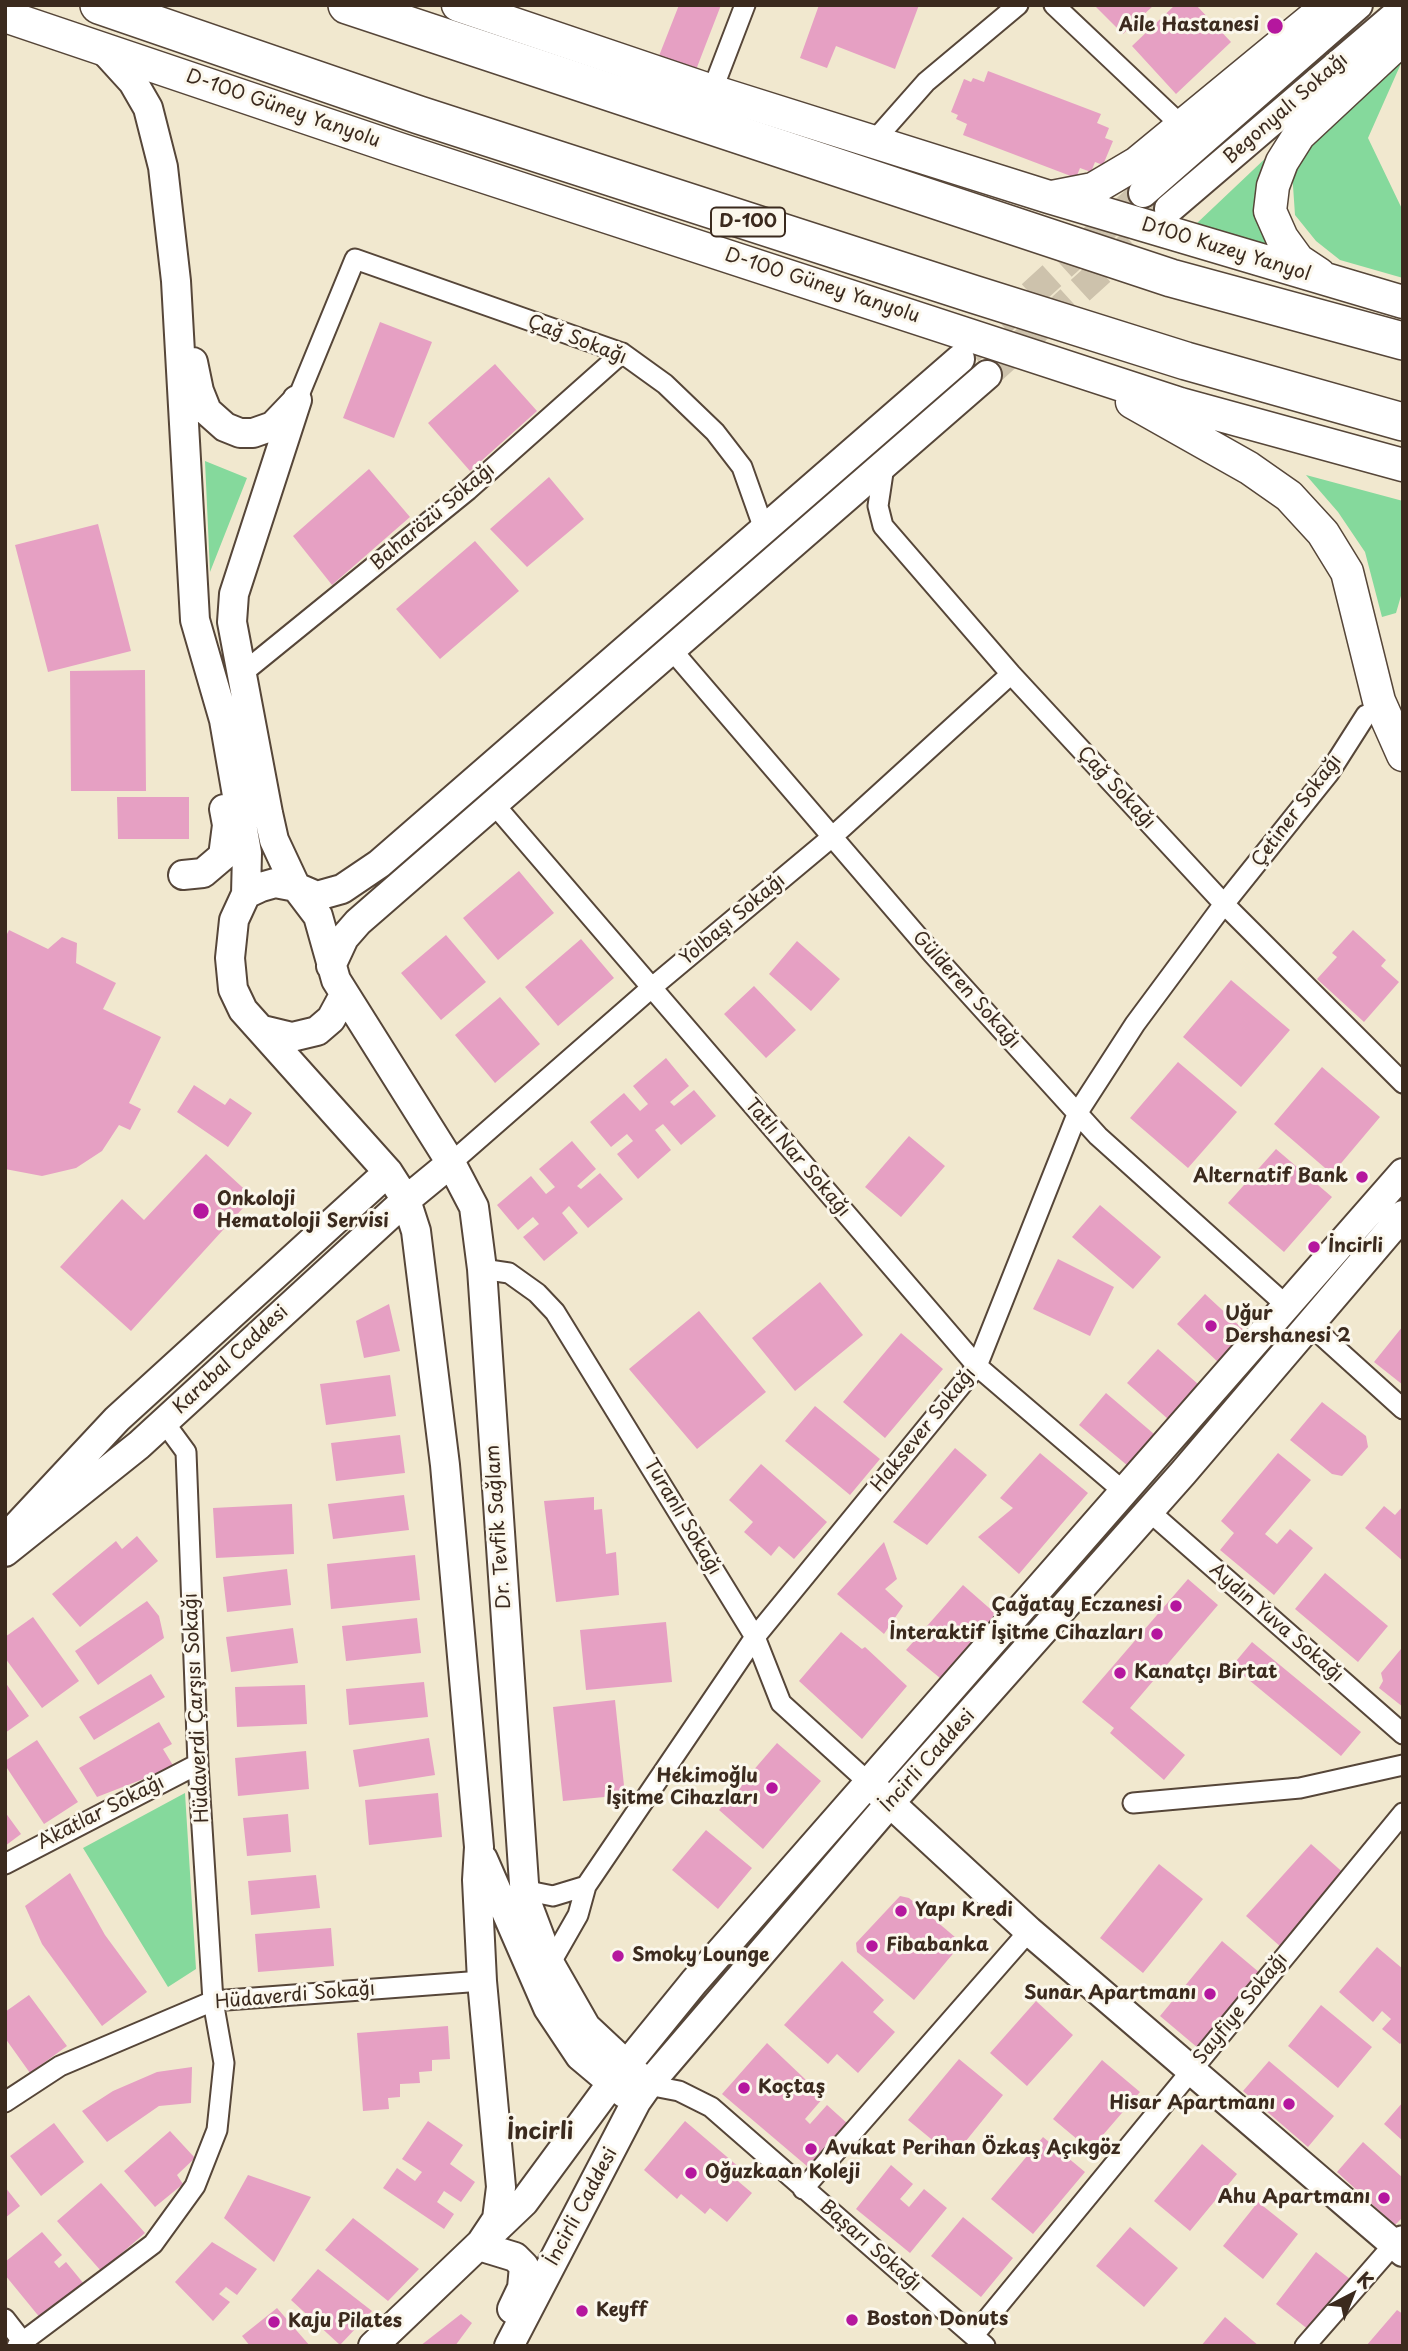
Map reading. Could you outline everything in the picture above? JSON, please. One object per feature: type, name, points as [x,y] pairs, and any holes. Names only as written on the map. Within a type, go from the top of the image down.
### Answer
[{"type":"highway","name":"D-100","points":[[99,5],[406,111],[973,294],[1186,360],[1403,422]]},
{"type":"highway","points":[[347,5],[1171,278],[1403,341]]},
{"type":"main road","name":"D100 Kuzey Yanyol","points":[[458,5],[873,142],[1403,302]]},
{"type":"main road","points":[[1049,197],[1093,189],[1137,163],[1329,5]]},
{"type":"main road","name":"Begonyalı Sokağı","points":[[1143,193],[1358,5]]},
{"type":"main road","name":"Begonyalı Sokağı","points":[[1170,209],[1403,9]]},
{"type":"main road","name":"D-100 Güney Yanyolu","points":[[5,16],[399,149],[1181,404],[1403,465]]},
{"type":"main road","points":[[1326,279],[1298,260],[1283,238],[1270,211],[1273,187],[1282,162],[1299,135],[1403,38]]},
{"type":"main road","points":[[102,48],[133,82],[148,108],[163,166],[176,281],[195,620],[224,720],[247,853],[246,894],[240,903],[231,938],[233,989],[243,1010],[388,1172],[406,1200],[416,1231],[445,1465],[479,1847],[477,1880],[482,1981],[501,2187],[497,2219],[479,2246],[373,2346]]},
{"type":"main road","points":[[176,281],[199,391],[207,411],[215,420],[240,433],[253,433],[273,426],[297,400]]},
{"type":"main road","points":[[246,894],[275,883],[296,887],[317,896],[342,889],[379,864],[960,359]]},
{"type":"main road","points":[[1063,364],[1249,468],[1289,496],[1323,533],[1347,572],[1379,701],[1403,755]]},
{"type":"main road","points":[[331,966],[344,938],[358,922],[987,375]]},
{"type":"main road","points":[[263,1030],[292,1037],[317,1031],[331,1019],[344,995],[331,966],[318,916],[296,887],[274,840],[239,676],[232,622],[234,594],[297,400]]},
{"type":"main road","points":[[183,875],[203,873],[223,856],[227,825],[216,752],[224,720]]},
{"type":"main road","name":"Dr. Tevfik Sağlam","points":[[344,995],[452,1163],[474,1207],[482,1269],[525,1898],[550,1964],[586,2027],[618,2074]]},
{"type":"main road","name":"Karabal Caddesi","points":[[5,1552],[164,1422],[406,1200],[452,1163]]},
{"type":"main road","name":"Karabal Caddesi","points":[[5,1540],[65,1471],[117,1419],[388,1172]]},
{"type":"main road","name":"İncirli Caddesi","points":[[479,2246],[524,2202],[618,2074],[868,1782],[1403,1172]]},
{"type":"main road","name":"İncirli Caddesi","points":[[509,2346],[642,2094],[890,1803],[1150,1512],[1403,1215]]},
{"type":"main road","points":[[868,1782],[1028,1930],[1400,2244]]},
{"type":"main road","points":[[479,1847],[548,2008],[580,2056],[618,2074],[642,2094]]},
{"type":"main road","points":[[479,2246],[515,2256],[524,2266],[522,2288],[510,2313],[501,2346]]},
{"type":"street","points":[[712,91],[745,5]]},
{"type":"street","points":[[873,142],[926,82],[1018,5]]},
{"type":"street","points":[[1054,5],[1182,126]]},
{"type":"street","name":"Çağ Sokağı","points":[[297,400],[355,259],[622,354],[665,384],[715,432],[742,467],[764,529]]},
{"type":"street","name":"Baharözü Sokağı","points":[[239,676],[468,490],[622,354]]},
{"type":"street","name":"Çağ Sokağı","points":[[884,466],[878,506],[883,526],[1010,674],[1224,904],[1403,1083]]},
{"type":"street","name":"Gülderen Sokağı","points":[[671,649],[932,953],[1098,1136],[1287,1306]]},
{"type":"street","name":"Yolbaşı Sokağı","points":[[452,1163],[650,989],[832,837],[1010,674]]},
{"type":"street","name":"Çetiner Sokağı","points":[[1224,904],[1315,792],[1366,715]]},
{"type":"street","name":"Tatlı Nar Sokağı","points":[[493,803],[650,989],[977,1366],[1123,1491]]},
{"type":"street","name":"Haksever Sokağı","points":[[550,1964],[578,1915],[586,1886],[755,1637],[977,1366],[1078,1112],[1135,1024],[1224,904]]},
{"type":"street","name":"Turanlı Sokağı","points":[[482,1269],[509,1273],[537,1293],[555,1312],[755,1637],[781,1703],[868,1782]]},
{"type":"street","points":[[1309,1324],[1403,1409]]},
{"type":"street","name":"Hüdaverdi Çarşısı Sokağı","points":[[21,2344],[153,2244],[195,2186],[217,2130],[225,2063],[213,2000],[198,1764],[186,1452],[164,1422]]},
{"type":"street","name":"Aydın Yuva Sokağı","points":[[1150,1512],[1403,1734]]},
{"type":"street","name":"Akatlar Sokağı","points":[[5,1864],[198,1764]]},
{"type":"street","points":[[1133,1803],[1300,1788],[1403,1765]]},
{"type":"street","name":"Sayfiye Sokağı","points":[[979,2341],[1192,2068],[1403,1813]]},
{"type":"street","points":[[522,1877],[533,1892],[553,1896],[586,1886]]},
{"type":"street","points":[[803,2189],[1028,1930]]},
{"type":"street","name":"Hüdaverdi Sokağı","points":[[5,2102],[60,2066],[213,2000],[482,1981]]},
{"type":"street","name":"Başarı Sokağı","points":[[642,2094],[679,2091],[711,2107],[979,2341]]},
{"type":"street","points":[[1305,2346],[1400,2244]]},
{"type":"street","points":[[5,2319],[21,2344]]},
{"type":"green space","points":[[1403,59],[1368,138],[1403,211],[1403,278],[1340,260],[1316,241],[1295,215],[1292,171],[1317,130]]},
{"type":"green space","points":[[1271,153],[1260,223],[1268,245],[1196,224]]},
{"type":"green space","points":[[205,461],[247,478],[210,572]]},
{"type":"green space","points":[[1306,475],[1403,501],[1403,589],[1396,613],[1382,617],[1365,552],[1338,512]]},
{"type":"green space","points":[[185,1793],[196,1969],[168,1987],[83,1848]]},
{"type":"building","points":[[679,5],[721,5],[694,75],[657,61]]},
{"type":"building","points":[[819,5],[919,5],[895,69],[836,46],[827,68],[800,58]]},
{"type":"building","points":[[1094,5],[1154,5],[1123,34]]},
{"type":"building","points":[[1175,5],[1196,5],[1231,42],[1176,94],[1132,46]]},
{"type":"building","points":[[988,71],[1101,114],[1097,123],[1109,128],[1105,138],[1113,141],[1103,165],[1095,162],[1091,172],[1080,168],[1076,178],[963,135],[967,124],[956,119],[958,115],[951,112],[964,79],[971,82],[973,78],[984,82]]},
{"type":"building","points":[[380,322],[432,342],[394,438],[343,418]]},
{"type":"building","points":[[495,364],[537,411],[470,471],[428,423]]},
{"type":"building","points":[[369,469],[410,517],[332,585],[293,536]]},
{"type":"building","points":[[549,477],[584,519],[527,567],[490,529]]},
{"type":"building","points":[[98,524],[131,651],[48,672],[15,545]]},
{"type":"building","points":[[475,541],[519,591],[440,659],[396,609]]},
{"type":"building","points":[[145,670],[146,791],[71,791],[70,671]]},
{"type":"building","points":[[117,797],[189,797],[189,839],[118,839]]},
{"type":"building","points":[[519,871],[554,913],[498,960],[463,918]]},
{"type":"building","points":[[9,930],[48,949],[62,937],[77,943],[76,963],[116,983],[103,1009],[161,1037],[129,1103],[141,1109],[130,1130],[119,1125],[102,1151],[76,1168],[42,1176],[5,1169],[5,938]]},
{"type":"building","points":[[1353,930],[1386,960],[1381,966],[1399,982],[1364,1022],[1317,979],[1337,957],[1332,953]]},
{"type":"building","points":[[446,935],[486,982],[441,1020],[401,973]]},
{"type":"building","points":[[581,939],[614,978],[558,1026],[525,987]]},
{"type":"building","points":[[797,941],[840,979],[811,1011],[769,974]]},
{"type":"building","points":[[1231,980],[1290,1030],[1241,1087],[1183,1037]]},
{"type":"building","points":[[754,986],[796,1030],[766,1058],[724,1014]]},
{"type":"building","points":[[500,997],[540,1044],[495,1083],[455,1035]]},
{"type":"building","points":[[666,1058],[689,1086],[670,1102],[674,1106],[694,1090],[716,1116],[681,1145],[663,1124],[655,1130],[671,1150],[638,1179],[617,1154],[633,1141],[627,1134],[611,1147],[590,1122],[624,1093],[640,1111],[648,1104],[633,1086]]},
{"type":"building","points":[[1178,1062],[1237,1112],[1188,1168],[1130,1118]]},
{"type":"building","points":[[1322,1067],[1380,1117],[1332,1174],[1274,1124]]},
{"type":"building","points":[[194,1085],[225,1105],[230,1098],[252,1113],[228,1147],[177,1112]]},
{"type":"building","points":[[909,1136],[945,1166],[901,1217],[865,1187]]},
{"type":"building","points":[[572,1141],[596,1169],[577,1186],[581,1189],[600,1173],[623,1199],[588,1228],[569,1206],[562,1213],[578,1233],[544,1261],[523,1237],[539,1224],[533,1217],[518,1230],[497,1205],[531,1176],[546,1194],[555,1187],[539,1169]]},
{"type":"building","points":[[1276,1149],[1332,1197],[1284,1252],[1228,1203]]},
{"type":"building","points":[[206,1154],[253,1197],[131,1331],[60,1267],[122,1199],[144,1220]]},
{"type":"building","points":[[1100,1205],[1161,1257],[1133,1289],[1072,1237]]},
{"type":"building","points":[[1058,1259],[1114,1287],[1090,1336],[1033,1309]]},
{"type":"building","points":[[820,1282],[863,1335],[795,1391],[752,1338]]},
{"type":"building","points":[[1205,1294],[1246,1332],[1218,1362],[1177,1324]]},
{"type":"building","points":[[389,1304],[400,1351],[364,1358],[356,1321]]},
{"type":"building","points":[[699,1311],[766,1392],[697,1449],[629,1369]]},
{"type":"building","points":[[1403,1326],[1403,1385],[1374,1362]]},
{"type":"building","points":[[901,1333],[943,1369],[885,1438],[843,1402]]},
{"type":"building","points":[[1158,1349],[1198,1384],[1168,1419],[1127,1383]]},
{"type":"building","points":[[390,1375],[396,1416],[326,1425],[320,1384]]},
{"type":"building","points":[[1106,1393],[1154,1434],[1128,1466],[1079,1425]]},
{"type":"building","points":[[1322,1402],[1366,1436],[1368,1447],[1342,1476],[1332,1474],[1290,1440]]},
{"type":"building","points":[[815,1406],[880,1459],[850,1495],[785,1441]]},
{"type":"building","points":[[400,1435],[405,1473],[336,1481],[331,1443]]},
{"type":"building","points":[[955,1448],[987,1475],[927,1545],[893,1522]]},
{"type":"building","points":[[1040,1453],[1088,1493],[1019,1574],[978,1537],[1013,1508],[1000,1498]]},
{"type":"building","points":[[1278,1453],[1311,1480],[1265,1534],[1277,1544],[1290,1529],[1313,1548],[1274,1595],[1220,1550],[1234,1533],[1221,1521]]},
{"type":"building","points":[[761,1464],[827,1522],[794,1559],[779,1546],[771,1556],[744,1532],[753,1522],[729,1500]]},
{"type":"building","points":[[404,1495],[409,1530],[333,1539],[328,1504]]},
{"type":"building","points":[[594,1497],[594,1510],[602,1509],[606,1554],[616,1552],[619,1595],[556,1602],[544,1501]]},
{"type":"building","points":[[292,1504],[294,1554],[216,1558],[213,1508]]},
{"type":"building","points":[[1384,1506],[1395,1515],[1403,1506],[1403,1561],[1365,1528]]},
{"type":"building","points":[[137,1536],[158,1561],[80,1627],[52,1594],[116,1541],[122,1549]]},
{"type":"building","points":[[884,1542],[897,1579],[885,1589],[903,1606],[884,1634],[837,1594]]},
{"type":"building","points":[[415,1555],[420,1600],[331,1609],[327,1564]]},
{"type":"building","points":[[287,1569],[291,1605],[227,1612],[223,1577]]},
{"type":"building","points":[[1325,1573],[1388,1626],[1358,1662],[1295,1609]]},
{"type":"building","points":[[1188,1579],[1218,1605],[1130,1708],[1185,1755],[1164,1780],[1110,1733],[1114,1728],[1082,1702]]},
{"type":"building","points":[[963,1585],[996,1614],[940,1678],[906,1650]]},
{"type":"building","points":[[147,1601],[159,1616],[164,1638],[98,1685],[75,1651]]},
{"type":"building","points":[[33,1617],[79,1681],[42,1708],[5,1658],[5,1637]]},
{"type":"building","points":[[417,1618],[421,1653],[346,1661],[342,1626]]},
{"type":"building","points":[[666,1622],[672,1682],[586,1690],[580,1630]]},
{"type":"building","points":[[293,1628],[298,1663],[231,1672],[226,1637]]},
{"type":"building","points":[[841,1632],[862,1649],[865,1647],[907,1686],[862,1739],[799,1681]]},
{"type":"building","points":[[1252,1642],[1361,1732],[1341,1756],[1232,1666]]},
{"type":"building","points":[[1401,1649],[1403,1707],[1379,1688],[1383,1681],[1381,1673]]},
{"type":"building","points":[[151,1674],[165,1697],[94,1740],[79,1717]]},
{"type":"building","points":[[5,1682],[29,1716],[5,1733]]},
{"type":"building","points":[[424,1682],[428,1717],[349,1725],[346,1689]]},
{"type":"building","points":[[305,1685],[307,1724],[237,1727],[235,1687]]},
{"type":"building","points":[[615,1700],[625,1795],[563,1801],[553,1707]]},
{"type":"building","points":[[159,1722],[172,1744],[163,1749],[174,1767],[97,1797],[79,1768]]},
{"type":"building","points":[[429,1738],[435,1775],[359,1787],[353,1750]]},
{"type":"building","points":[[37,1740],[78,1802],[44,1824],[5,1765],[5,1761]]},
{"type":"building","points":[[777,1743],[821,1781],[763,1849],[719,1810]]},
{"type":"building","points":[[306,1751],[309,1789],[238,1796],[235,1758]]},
{"type":"building","points":[[438,1793],[442,1837],[369,1845],[365,1800]]},
{"type":"building","points":[[5,1812],[21,1834],[5,1846]]},
{"type":"building","points":[[288,1814],[291,1852],[247,1856],[243,1818]]},
{"type":"building","points":[[706,1830],[752,1868],[718,1909],[672,1870]]},
{"type":"building","points":[[1311,1844],[1347,1876],[1282,1948],[1246,1916]]},
{"type":"building","points":[[1159,1864],[1203,1899],[1143,1973],[1100,1938]]},
{"type":"building","points":[[70,1873],[105,1935],[147,1992],[102,2026],[42,1944],[25,1906]]},
{"type":"building","points":[[316,1875],[320,1908],[251,1915],[248,1881]]},
{"type":"building","points":[[900,1896],[909,1898],[962,1943],[914,2000],[857,1952],[856,1943]]},
{"type":"building","points":[[331,1928],[334,1966],[258,1972],[255,1934]]},
{"type":"building","name":"Sunar Apartmanı","points":[[1222,1941],[1260,1973],[1198,2048],[1160,2016]]},
{"type":"building","points":[[1377,1947],[1403,1969],[1403,2041],[1400,2044],[1382,2029],[1391,2019],[1382,2011],[1373,2022],[1339,1992]]},
{"type":"building","points":[[842,1961],[884,2000],[873,2012],[895,2032],[858,2073],[837,2054],[828,2064],[784,2025]]},
{"type":"building","points":[[29,1995],[67,2046],[30,2073],[5,2038],[5,2012]]},
{"type":"building","points":[[1036,2001],[1073,2035],[1027,2086],[990,2053]]},
{"type":"building","points":[[1321,2005],[1372,2047],[1338,2088],[1288,2046]]},
{"type":"building","points":[[448,2026],[450,2059],[432,2060],[432,2071],[419,2072],[420,2083],[400,2084],[400,2097],[388,2098],[389,2109],[363,2111],[357,2033]]},
{"type":"building","points":[[767,2043],[824,2097],[805,2119],[810,2124],[827,2105],[848,2124],[808,2167],[722,2094]]},
{"type":"building","points":[[959,2059],[1003,2095],[953,2157],[908,2120]]},
{"type":"building","points":[[1102,2060],[1140,2092],[1090,2150],[1053,2119]]},
{"type":"building","name":"Hisar Apartmanı","points":[[1269,2061],[1334,2116],[1308,2147],[1243,2091]]},
{"type":"building","points":[[192,2067],[191,2103],[159,2106],[107,2142],[82,2111],[113,2091],[157,2072]]},
{"type":"building","points":[[1403,2102],[1403,2141],[1384,2124]]},
{"type":"building","points":[[428,2121],[463,2145],[450,2164],[475,2182],[461,2202],[444,2191],[437,2202],[454,2214],[444,2229],[383,2188],[397,2168],[415,2181],[422,2172],[402,2159]]},
{"type":"building","name":"Oğuzkaan Koleji","points":[[685,2121],[740,2168],[732,2176],[752,2193],[727,2222],[710,2208],[705,2214],[681,2194],[677,2199],[644,2170]]},
{"type":"building","points":[[54,2123],[84,2162],[41,2196],[10,2156]]},
{"type":"building","points":[[170,2131],[195,2158],[177,2175],[183,2184],[155,2207],[124,2171]]},
{"type":"building","points":[[1043,2137],[1085,2172],[1033,2234],[991,2199]]},
{"type":"building","name":"Ahu Apartmanı","points":[[1363,2142],[1403,2178],[1403,2217],[1395,2225],[1337,2172]]},
{"type":"building","points":[[1202,2144],[1237,2174],[1190,2231],[1154,2201]]},
{"type":"building","points":[[891,2165],[913,2184],[900,2199],[909,2207],[924,2189],[947,2208],[910,2253],[856,2209]]},
{"type":"building","points":[[248,2175],[311,2197],[274,2262],[224,2218]]},
{"type":"building","points":[[101,2183],[145,2233],[101,2271],[57,2221]]},
{"type":"building","points":[[5,2187],[20,2206],[5,2218]]},
{"type":"building","points":[[1258,2202],[1298,2234],[1263,2279],[1223,2246]]},
{"type":"building","points":[[963,2217],[1013,2258],[981,2297],[931,2256]]},
{"type":"building","points":[[353,2218],[419,2269],[388,2301],[325,2250]]},
{"type":"building","points":[[1130,2227],[1178,2268],[1144,2307],[1096,2266]]},
{"type":"building","points":[[42,2232],[62,2255],[54,2262],[59,2268],[66,2262],[84,2284],[41,2319],[5,2275],[5,2262]]},
{"type":"building","points":[[212,2242],[257,2269],[237,2295],[226,2287],[219,2294],[230,2302],[213,2321],[175,2282]]},
{"type":"building","points":[[1316,2252],[1350,2279],[1309,2330],[1276,2304]]},
{"type":"building","points":[[318,2269],[372,2311],[340,2345],[291,2300]]},
{"type":"building","name":"Kaju Pilates","points":[[277,2308],[310,2346],[250,2346],[242,2336]]},
{"type":"building","points":[[1397,2310],[1403,2314],[1403,2346],[1366,2346]]},
{"type":"building","points":[[461,2314],[472,2323],[455,2346],[420,2346]]},
{"type":"building","points":[[1225,2317],[1259,2346],[1201,2346]]},
{"type":"tunnel","points":[[969,351],[1143,193]]},
{"type":"tunnel","points":[[987,375],[1163,215]]},
{"type":"place","name":"Aile Hastanesi","points":[[1275,26]]},
{"type":"place","name":"Alternatif Bank","points":[[1362,1177]]},
{"type":"place","name":"Onkoloji Hematoloji Servisi","points":[[201,1211]]},
{"type":"place","name":"İncirli","points":[[1314,1247]]},
{"type":"place","name":"Uğur Dershanesi 2","points":[[1211,1326]]},
{"type":"place","name":"Çağatay Eczanesi","points":[[1176,1606]]},
{"type":"place","name":"İnteraktif İşitme Cihazları","points":[[1157,1634]]},
{"type":"place","name":"Kanatçı Birtat","points":[[1120,1673]]},
{"type":"place","name":"Hekimoğlu İşitme Cihazları","points":[[772,1788]]},
{"type":"place","name":"Yapı Kredi","points":[[901,1911]]},
{"type":"place","name":"Fibabanka","points":[[872,1946]]},
{"type":"place","name":"Smoky Lounge","points":[[618,1956]]},
{"type":"place","name":"Sunar Apartmanı","points":[[1210,1994]]},
{"type":"place","name":"Koçtaş","points":[[744,2088]]},
{"type":"place","name":"Hisar Apartmanı","points":[[1289,2104]]},
{"type":"place","name":"Avukat Perihan Özkaş Açıkgöz","points":[[811,2149]]},
{"type":"place","name":"Oğuzkaan Koleji","points":[[691,2173]]},
{"type":"place","name":"Ahu Apartmanı","points":[[1384,2198]]},
{"type":"place","name":"Keyff","points":[[582,2311]]},
{"type":"place","name":"Boston Donuts","points":[[852,2320]]},
{"type":"place","name":"Kaju Pilates","points":[[274,2322]]},
{"type":"district","name":"İncirli","points":[[540,2133]]}]
